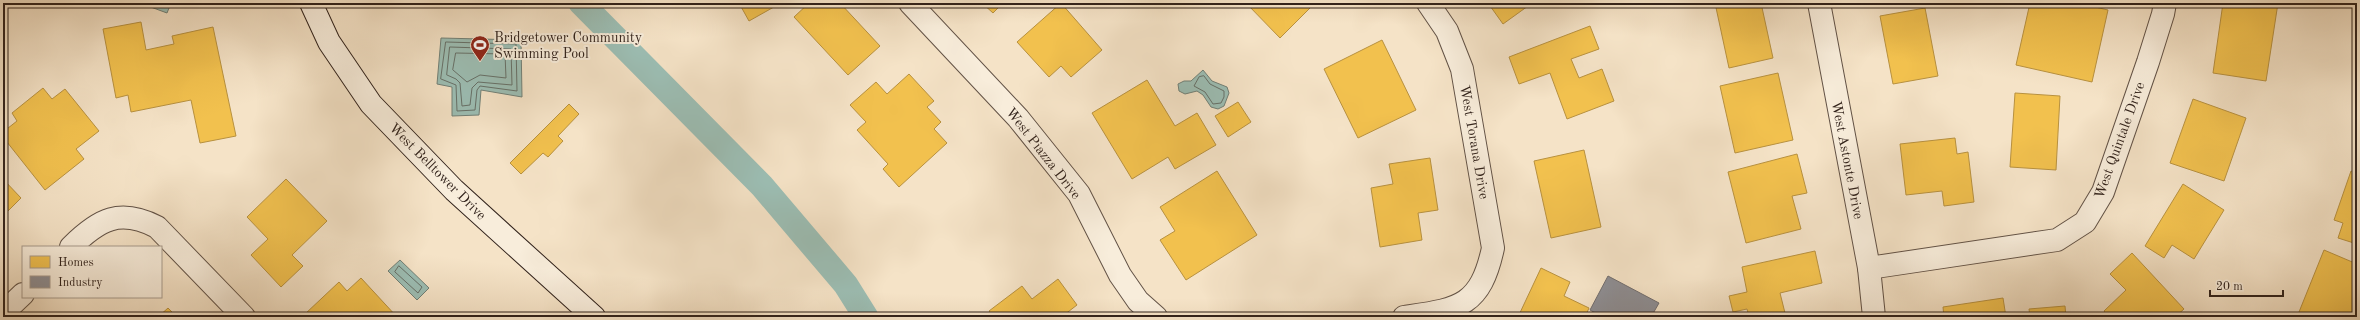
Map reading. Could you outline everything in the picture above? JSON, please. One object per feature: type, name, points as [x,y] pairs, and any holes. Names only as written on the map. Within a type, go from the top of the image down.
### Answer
[{"type":"street","name":"West Belltower Drive","points":[[311,3],[329,42],[371,104],[454,190],[594,317]]},
{"type":"street","name":"West Piazza Drive","points":[[910,3],[1018,118],[1074,188],[1120,275],[1138,301],[1156,317]]},
{"type":"street","name":"West Torana Drive","points":[[1404,317],[1451,310],[1468,299],[1480,287],[1489,268],[1493,248],[1462,69],[1447,31],[1428,3]]},
{"type":"street","name":"West Astonte Drive","points":[[1819,3],[1869,268],[1874,317]]},
{"type":"street","name":"West Quintale Drive","points":[[1869,268],[2057,240],[2085,222],[2103,192],[2148,62],[2165,3]]},
{"type":"street","points":[[71,246],[86,232],[104,221],[123,216],[142,219],[157,227],[244,317]]},
{"type":"street","points":[[3,314],[22,295]]},
{"type":"water","points":[[149,3],[171,3],[167,13],[148,6]]},
{"type":"water","name":"Bridgetower Community Swimming Pool","points":[[441,38],[521,40],[522,97],[481,90],[479,115],[452,116],[452,87],[437,84]]},
{"type":"water","points":[[1203,70],[1212,81],[1227,87],[1229,93],[1224,106],[1218,109],[1211,107],[1203,95],[1197,91],[1185,94],[1179,91],[1178,84],[1184,81],[1191,81]]},
{"type":"water","points":[[400,260],[429,288],[417,300],[388,271]]},
{"type":"building: Homes","points":[[739,3],[781,3],[749,21]]},
{"type":"building: Homes","points":[[809,3],[840,3],[880,46],[848,75],[794,17]]},
{"type":"building: Homes","points":[[982,3],[1003,3],[993,13]]},
{"type":"building: Homes","points":[[1061,3],[1102,50],[1071,77],[1061,66],[1049,77],[1017,42]]},
{"type":"building: Homes","points":[[1246,3],[1315,3],[1280,38]]},
{"type":"building: Homes","points":[[1488,3],[1525,3],[1528,6],[1503,24]]},
{"type":"building: Homes","points":[[1715,3],[1761,3],[1773,58],[1729,68]]},
{"type":"building: Homes","points":[[2030,3],[2078,3],[2108,10],[2092,82],[2016,65]]},
{"type":"building: Homes","points":[[2223,3],[2278,3],[2266,81],[2213,73]]},
{"type":"building: Homes","points":[[1925,8],[1938,76],[1893,84],[1880,16]]},
{"type":"building: Homes","points":[[141,22],[146,50],[174,44],[172,36],[213,27],[236,136],[200,143],[191,100],[131,112],[128,95],[116,98],[103,29]]},
{"type":"building: Homes","points":[[1590,26],[1599,49],[1571,59],[1579,78],[1602,69],[1614,101],[1567,119],[1550,73],[1519,84],[1509,57]]},
{"type":"building: Homes","points":[[1382,40],[1416,110],[1358,138],[1324,69]]},
{"type":"building: Homes","points":[[1778,73],[1793,140],[1735,153],[1720,86]]},
{"type":"building: Homes","points":[[909,74],[934,101],[927,107],[941,122],[934,129],[947,143],[899,187],[883,169],[888,164],[857,130],[866,122],[850,105],[876,82],[887,94]]},
{"type":"building: Homes","points":[[1147,80],[1175,126],[1197,113],[1216,145],[1175,169],[1168,157],[1132,179],[1092,113]]},
{"type":"building: Homes","points":[[43,88],[52,99],[65,89],[99,131],[76,149],[84,159],[45,190],[3,137],[3,132],[17,121],[12,113]]},
{"type":"building: Homes","points":[[2015,93],[2060,96],[2056,170],[2010,167]]},
{"type":"building: Homes","points":[[2193,99],[2246,118],[2224,181],[2170,163]]},
{"type":"building: Homes","points":[[1238,102],[1251,122],[1228,137],[1215,116]]},
{"type":"building: Homes","points":[[569,104],[579,114],[558,136],[563,141],[548,157],[543,153],[521,174],[510,163]]},
{"type":"building: Homes","points":[[1955,138],[1957,154],[1968,152],[1974,202],[1944,206],[1942,191],[1906,195],[1900,144]]},
{"type":"building: Homes","points":[[1584,150],[1601,227],[1551,238],[1534,161]]},
{"type":"building: Homes","points":[[1797,154],[1807,193],[1792,196],[1801,229],[1746,243],[1728,172]]},
{"type":"building: Homes","points":[[1430,158],[1438,210],[1418,213],[1422,240],[1380,247],[1371,188],[1393,184],[1389,164]]},
{"type":"building: Homes","points":[[1217,171],[1257,235],[1186,280],[1160,240],[1175,231],[1160,207]]},
{"type":"building: Homes","points":[[2351,171],[2357,173],[2357,244],[2338,238],[2343,223],[2334,220]]},
{"type":"building: Homes","points":[[3,179],[21,198],[3,216]]},
{"type":"building: Homes","points":[[286,179],[327,221],[292,255],[303,266],[281,287],[251,255],[268,239],[247,217]]},
{"type":"building: Homes","points":[[2183,184],[2224,210],[2194,259],[2172,245],[2164,258],[2145,246]]},
{"type":"building: Homes","points":[[2324,250],[2357,264],[2357,317],[2297,317]]},
{"type":"building: Homes","points":[[1815,251],[1822,283],[1780,293],[1786,317],[1749,317],[1747,309],[1733,312],[1729,296],[1747,292],[1742,267]]},
{"type":"building: Homes","points":[[2132,253],[2184,309],[2175,317],[2109,317],[2104,311],[2126,290],[2110,274]]},
{"type":"building: Homes","points":[[1541,268],[1570,282],[1564,296],[1589,308],[1585,317],[1518,317]]},
{"type":"building: Homes","points":[[361,278],[397,317],[308,317],[305,314],[339,282],[347,291]]},
{"type":"building: Homes","points":[[1058,279],[1077,305],[1064,315],[1065,317],[994,317],[989,311],[1022,286],[1032,299]]},
{"type":"building: Homes","points":[[2003,298],[2006,317],[1944,317],[1943,307]]},
{"type":"building: Homes","points":[[2065,306],[2066,317],[2030,317],[2029,309]]},
{"type":"building: Homes","points":[[168,308],[177,317],[158,317]]},
{"type":"building: Industry","points":[[1608,276],[1659,303],[1651,317],[1603,317],[1590,310]]},
{"type":"waterway","points":[[581,3],[762,186],[846,285],[866,317]]},
{"type":"place","name":"Bridgetower Community Swimming Pool","points":[[480,62]]}]
